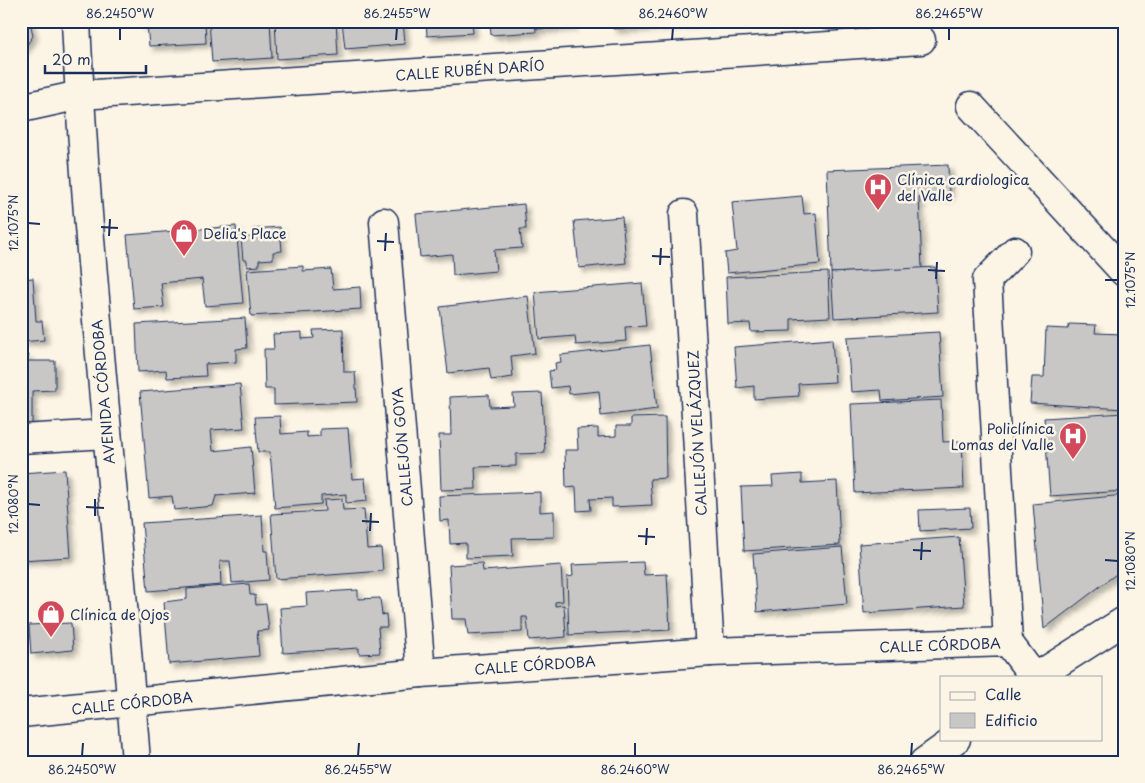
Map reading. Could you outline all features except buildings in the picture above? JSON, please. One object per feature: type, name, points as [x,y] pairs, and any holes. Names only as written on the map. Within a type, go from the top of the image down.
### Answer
[{"type":"street","name":"AVENIDA CÓRDOBA","points":[[76,21],[80,95],[107,434],[136,762]]},
{"type":"street","name":"CALLE RUBÉN DARÍO","points":[[21,108],[80,95],[921,40]]},
{"type":"street","points":[[971,106],[1124,272]]},
{"type":"street","name":"CALLEJÓN VELÁZQUEZ","points":[[684,214],[710,652]]},
{"type":"street","name":"CALLEJÓN GOYA","points":[[384,222],[421,673]]},
{"type":"street","points":[[1008,642],[987,280],[1015,251]]},
{"type":"street","points":[[21,439],[107,434]]},
{"type":"street","points":[[1037,676],[1124,621]]},
{"type":"street","name":"CALLE CÓRDOBA","points":[[21,713],[421,673],[710,652],[1008,642],[1034,676]]},
{"type":"street","points":[[924,762],[955,740]]},
{"type":"street","points":[[962,740],[962,762]]},
{"type":"place","name":"Clínica cardiologica del Valle","points":[[878,211]]},
{"type":"place","name":"Delia's Place","points":[[184,257]]},
{"type":"place","name":"Policlínica Lomas del Valle","points":[[1073,460]]},
{"type":"place","name":"Clínica de Ojos","points":[[51,638]]}]
